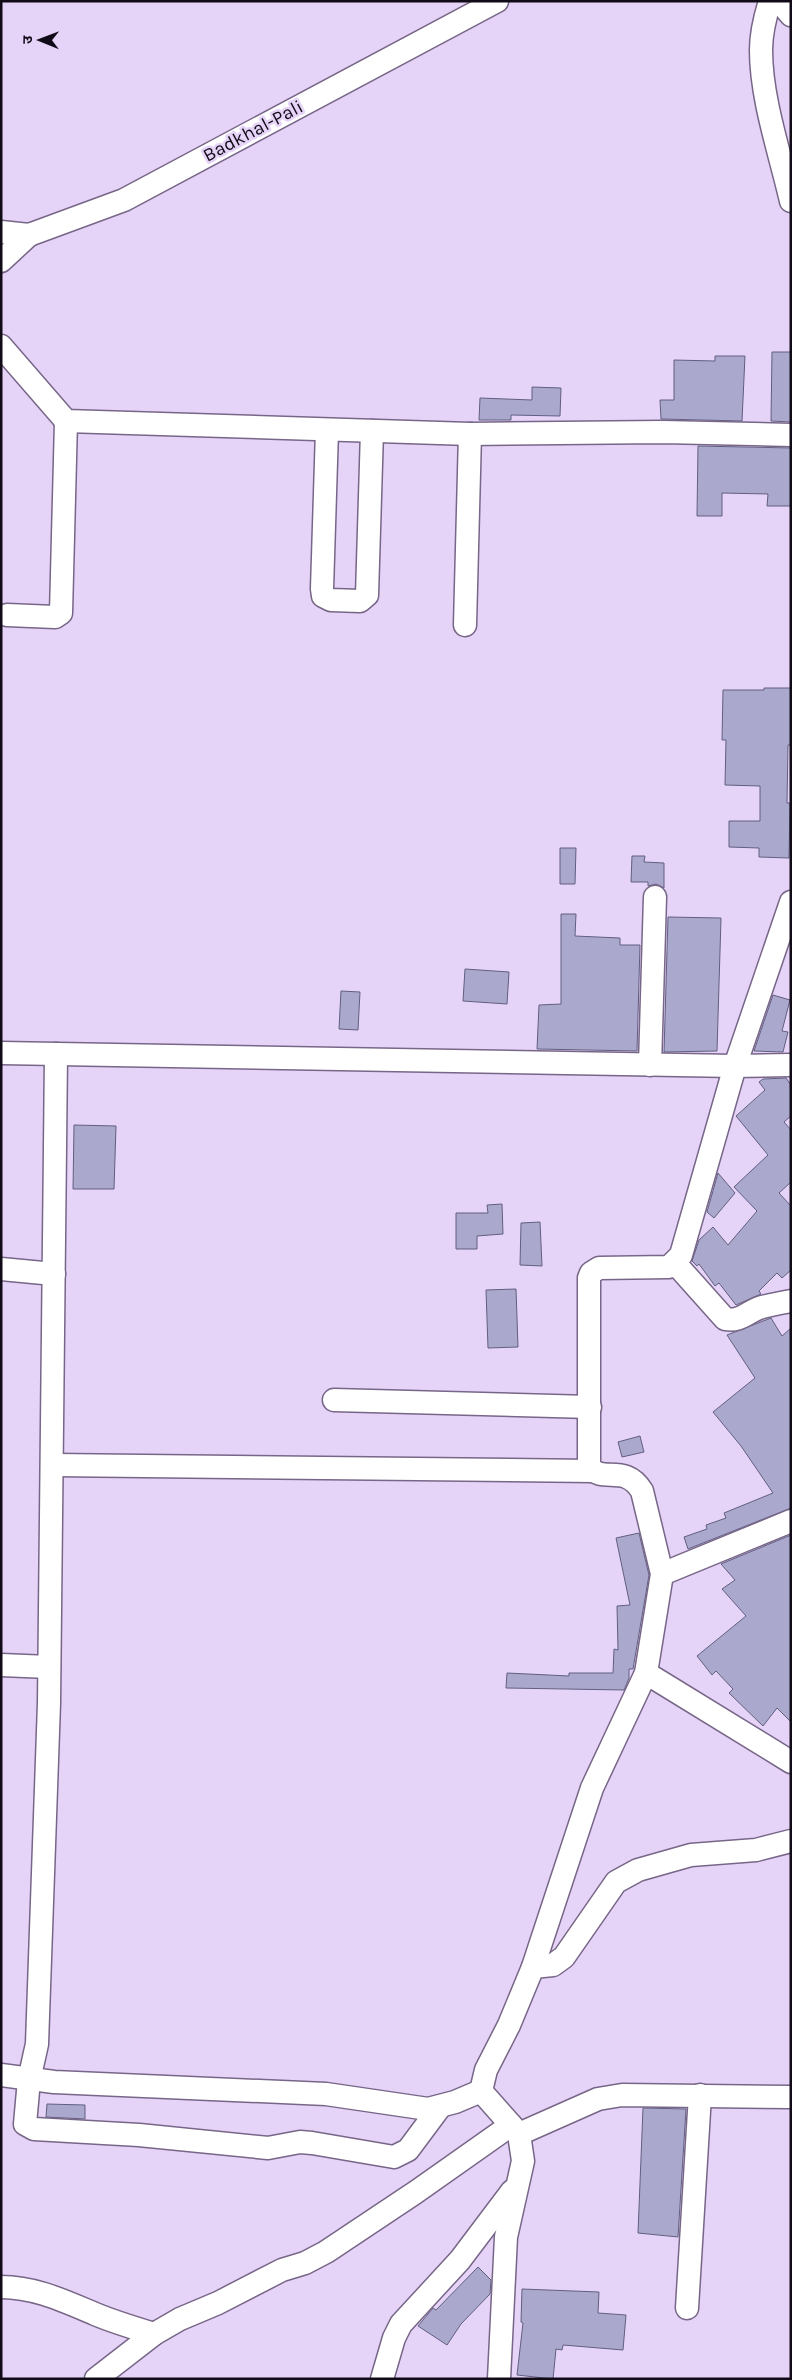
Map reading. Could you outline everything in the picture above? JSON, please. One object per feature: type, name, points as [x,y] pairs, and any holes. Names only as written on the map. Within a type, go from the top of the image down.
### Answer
[{"type":"street","name":"Badkhal-Pali","points":[[1,232],[29,235],[124,200],[497,1]]},
{"type":"street","points":[[770,1],[764,22],[761,50],[764,85],[791,201]]},
{"type":"street","points":[[779,1],[791,15]]},
{"type":"street","points":[[1,261],[29,235]]},
{"type":"street","points":[[1,346],[66,420],[61,613],[55,617],[8,615]]},
{"type":"street","points":[[66,420],[470,434],[663,432],[791,435]]},
{"type":"street","points":[[327,430],[322,589],[324,596],[331,600],[360,601],[367,595],[372,431]]},
{"type":"street","points":[[465,625],[470,434]]},
{"type":"street","points":[[650,1064],[656,897]]},
{"type":"street","points":[[593,1471],[588,1460],[590,1273],[599,1268],[657,1269],[669,1267],[681,1255],[735,1066],[784,946],[791,902]]},
{"type":"street","points":[[1,1053],[735,1066],[791,1065]]},
{"type":"street","points":[[56,1054],[53,1465],[49,1667],[37,2044],[29,2080],[25,2124],[34,2129],[139,2135],[268,2148],[300,2142],[387,2157],[402,2154],[408,2150],[440,2107]]},
{"type":"street","points":[[675,1263],[725,1319],[732,1321],[741,1319],[764,1306],[791,1301]]},
{"type":"street","points":[[1,1269],[54,1274]]},
{"type":"street","points":[[334,1400],[590,1407]]},
{"type":"street","points":[[53,1465],[593,1471],[599,1474],[623,1475],[636,1482],[642,1491],[662,1574],[646,1673],[592,1788],[534,1967],[509,2025],[486,2070],[498,2111],[523,2161],[506,2236],[499,2379]]},
{"type":"street","points":[[662,1574],[791,1521]]},
{"type":"street","points":[[1,1665],[49,1667]]},
{"type":"street","points":[[646,1673],[791,1762]]},
{"type":"street","points":[[534,1967],[553,1965],[564,1957],[616,1882],[638,1870],[691,1855],[756,1850],[791,1841]]},
{"type":"street","points":[[1,2075],[29,2080],[326,2094],[414,2108],[440,2107],[498,2111],[622,2095],[791,2097]]},
{"type":"street","points":[[687,2308],[700,2095]]},
{"type":"street","points":[[96,2379],[154,2334],[180,2319],[218,2303],[282,2270],[305,2264],[416,2192],[498,2111]]},
{"type":"street","points":[[382,2379],[394,2338],[401,2324],[460,2260],[519,2182]]},
{"type":"street","points":[[1,2287],[20,2287],[48,2295],[154,2334]]},
{"type":"building","points":[[772,352],[791,352],[791,422],[771,421]]},
{"type":"building","points":[[715,356],[745,356],[742,421],[661,419],[660,400],[674,400],[674,360],[715,361]]},
{"type":"building","points":[[532,387],[561,388],[560,416],[511,415],[511,420],[479,420],[480,398],[532,400]]},
{"type":"building","points":[[698,446],[791,448],[791,506],[767,506],[768,494],[722,493],[722,516],[697,516]]},
{"type":"building","points":[[764,688],[791,688],[791,745],[788,745],[787,803],[790,803],[789,858],[759,857],[759,848],[729,847],[729,821],[760,821],[760,786],[725,785],[726,740],[722,740],[723,690],[764,690]]},
{"type":"building","points":[[560,848],[576,848],[575,884],[560,884]]},
{"type":"building","points":[[632,856],[645,856],[644,862],[664,863],[664,888],[656,884],[648,886],[648,882],[631,882]]},
{"type":"building","points":[[561,914],[576,914],[575,936],[620,938],[620,945],[640,945],[637,1051],[537,1049],[539,1005],[561,1004]]},
{"type":"building","points":[[668,917],[721,918],[717,1051],[664,1052]]},
{"type":"building","points":[[465,969],[509,972],[507,1004],[463,1001]]},
{"type":"building","points":[[341,991],[360,992],[358,1030],[339,1029]]},
{"type":"building","points":[[773,995],[790,1000],[782,1031],[788,1032],[783,1052],[754,1051]]},
{"type":"building","points":[[786,1078],[791,1085],[791,1116],[784,1122],[791,1130],[791,1182],[779,1193],[791,1206],[791,1270],[782,1278],[777,1273],[759,1291],[761,1294],[736,1305],[719,1283],[715,1286],[699,1264],[697,1266],[692,1261],[699,1240],[713,1227],[728,1245],[757,1211],[734,1187],[768,1155],[736,1116],[765,1090],[759,1082],[763,1079]]},
{"type":"building","points":[[74,1125],[116,1126],[114,1189],[73,1189]]},
{"type":"building","points":[[718,1173],[735,1193],[714,1218],[707,1212]]},
{"type":"building","points":[[502,1204],[503,1234],[477,1236],[477,1249],[456,1249],[456,1213],[488,1213],[487,1205]]},
{"type":"building","points":[[540,1222],[542,1266],[520,1265],[521,1223]]},
{"type":"building","points":[[516,1289],[518,1347],[488,1348],[486,1290]]},
{"type":"building","points":[[771,1318],[782,1336],[791,1328],[791,1508],[688,1549],[684,1537],[707,1529],[706,1525],[726,1518],[724,1513],[773,1493],[741,1446],[713,1412],[755,1378],[727,1335]]},
{"type":"building","points":[[640,1436],[644,1452],[622,1457],[618,1442]]},
{"type":"building","points":[[639,1533],[649,1575],[633,1669],[629,1669],[629,1678],[624,1690],[506,1688],[507,1673],[569,1676],[569,1673],[613,1673],[614,1649],[618,1650],[617,1606],[630,1605],[616,1538]]},
{"type":"building","points":[[791,1535],[791,1722],[777,1708],[763,1726],[729,1693],[733,1689],[716,1671],[712,1675],[697,1656],[746,1616],[722,1589],[735,1580],[721,1564]]},
{"type":"building","points":[[47,2104],[85,2105],[85,2119],[46,2117]]},
{"type":"building","points":[[643,2108],[686,2109],[678,2237],[638,2233]]},
{"type":"building","points":[[478,2267],[491,2280],[490,2294],[461,2324],[447,2345],[418,2326],[433,2308],[436,2310]]},
{"type":"building","points":[[522,2289],[599,2292],[598,2313],[626,2315],[623,2350],[563,2345],[562,2350],[556,2349],[553,2379],[517,2375],[523,2323],[521,2322]]}]
